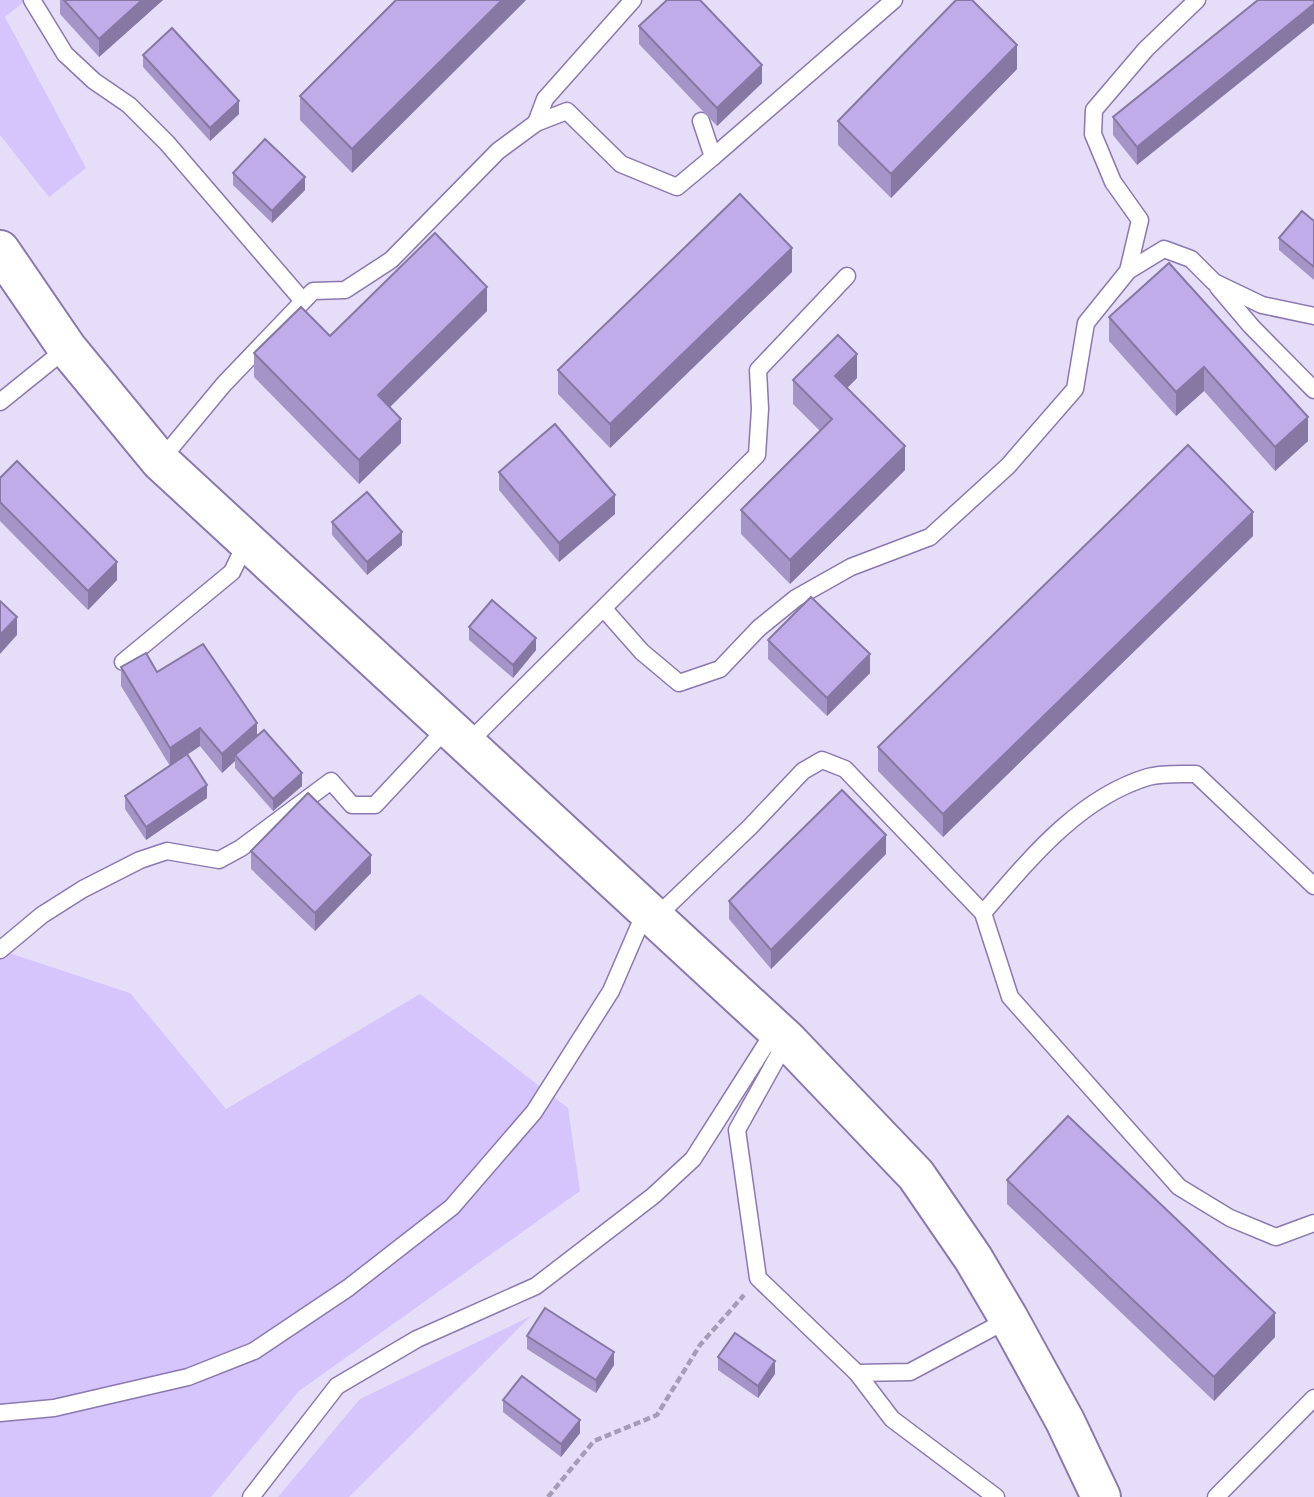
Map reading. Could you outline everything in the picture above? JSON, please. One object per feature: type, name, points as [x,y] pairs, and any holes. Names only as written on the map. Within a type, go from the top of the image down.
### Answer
[{"type":"street","points":[[0,250],[67,348],[160,461],[781,1035],[916,1175],[973,1258],[1009,1319],[1066,1421],[1101,1497]]},
{"type":"lane","points":[[32,0],[65,54],[94,81],[129,105],[167,143],[303,301]]},
{"type":"lane","points":[[536,122],[545,99],[633,0]]},
{"type":"lane","points":[[160,461],[224,384],[313,291],[345,290],[391,260],[498,151],[536,122],[567,111],[621,164],[677,187],[894,0]]},
{"type":"lane","points":[[1129,271],[1140,220],[1113,182],[1093,134],[1094,110],[1146,49],[1197,0]]},
{"type":"lane","points":[[701,121],[713,157]]},
{"type":"lane","points":[[604,609],[642,652],[679,683],[720,669],[759,628],[796,598],[851,567],[930,537],[1007,466],[1075,389],[1086,323],[1129,271],[1164,249],[1191,260],[1314,390]]},
{"type":"lane","points":[[0,950],[41,915],[83,889],[140,860],[167,851],[219,860],[241,848],[331,781],[352,805],[375,805],[604,609],[757,455],[760,409],[758,370],[847,276]]},
{"type":"lane","points":[[1214,282],[1262,305],[1314,316]]},
{"type":"lane","points":[[0,402],[67,348]]},
{"type":"lane","points":[[123,662],[232,572],[246,543]]},
{"type":"lane","points":[[0,1413],[54,1408],[188,1377],[254,1351],[348,1288],[452,1207],[534,1112],[611,991],[651,914],[750,827],[803,771],[822,760],[845,769],[983,913],[1010,998],[1179,1187],[1230,1218],[1276,1237],[1314,1223]]},
{"type":"lane","points":[[983,913],[1028,861],[1082,809],[1148,777],[1196,774],[1314,886]]},
{"type":"lane","points":[[781,1035],[737,1130],[758,1278],[857,1373],[892,1419],[996,1497]]},
{"type":"lane","points":[[251,1497],[337,1386],[416,1339],[536,1286],[653,1196],[693,1159],[781,1035]]},
{"type":"lane","points":[[857,1373],[910,1372],[1009,1319]]},
{"type":"lane","points":[[1216,1497],[1314,1398]]},
{"type":"path","points":[[548,1497],[594,1441],[657,1415],[700,1345],[758,1278]]},
{"type":"shaded area","points":[[0,0],[26,0],[5,17],[86,168],[49,197],[0,135]]},
{"type":"shaded area","points":[[0,950],[130,993],[226,1109],[420,994],[568,1108],[580,1191],[299,1391],[211,1497],[0,1497]]},
{"type":"shaded area","points":[[531,1316],[349,1497],[278,1497],[360,1399]]},
{"type":"building","points":[[64,0],[142,0],[99,39]]},
{"type":"building","points":[[396,0],[502,0],[352,149],[300,96]]},
{"type":"building","points":[[667,0],[700,0],[762,65],[717,108],[639,26]]},
{"type":"building","points":[[956,0],[972,0],[1017,45],[891,174],[838,121]]},
{"type":"building","points":[[1258,0],[1314,0],[1314,4],[1137,147],[1113,117]]},
{"type":"building","points":[[172,28],[239,101],[210,128],[143,55]]},
{"type":"building","points":[[265,139],[305,177],[272,211],[233,173]]},
{"type":"building","points":[[740,194],[792,248],[610,424],[558,370]]},
{"type":"building","points":[[1302,211],[1314,221],[1314,267],[1279,238]]},
{"type":"building","points":[[435,233],[487,287],[378,395],[401,419],[359,460],[254,353],[301,307],[330,336]]},
{"type":"building","points":[[1169,263],[1308,417],[1275,447],[1204,367],[1176,392],[1109,317]]},
{"type":"building","points":[[838,335],[857,354],[835,376],[905,446],[790,560],[741,510],[832,419],[793,380]]},
{"type":"building","points":[[555,424],[615,495],[559,543],[499,472]]},
{"type":"building","points":[[1188,445],[1253,512],[943,814],[878,747]]},
{"type":"building","points":[[17,461],[117,562],[88,591],[0,502],[0,478]]},
{"type":"building","points":[[367,492],[402,532],[367,562],[332,522]]},
{"type":"building","points":[[811,597],[870,654],[827,698],[768,640]]},
{"type":"building","points":[[492,600],[536,638],[513,665],[469,627]]},
{"type":"building","points":[[0,601],[17,617],[0,635]]},
{"type":"building","points":[[203,644],[257,723],[222,754],[200,728],[170,748],[121,667],[146,653],[157,672]]},
{"type":"building","points":[[264,730],[302,773],[273,799],[235,755]]},
{"type":"building","points":[[187,754],[207,785],[146,827],[125,796]]},
{"type":"building","points":[[842,790],[886,835],[771,950],[729,901]]},
{"type":"building","points":[[308,793],[371,855],[315,913],[251,851]]},
{"type":"building","points":[[1068,1116],[1275,1313],[1214,1377],[1007,1180]]},
{"type":"building","points":[[545,1308],[614,1352],[596,1380],[527,1336]]},
{"type":"building","points":[[735,1333],[775,1361],[758,1386],[718,1357]]},
{"type":"building","points":[[522,1376],[580,1420],[561,1444],[503,1400]]}]
